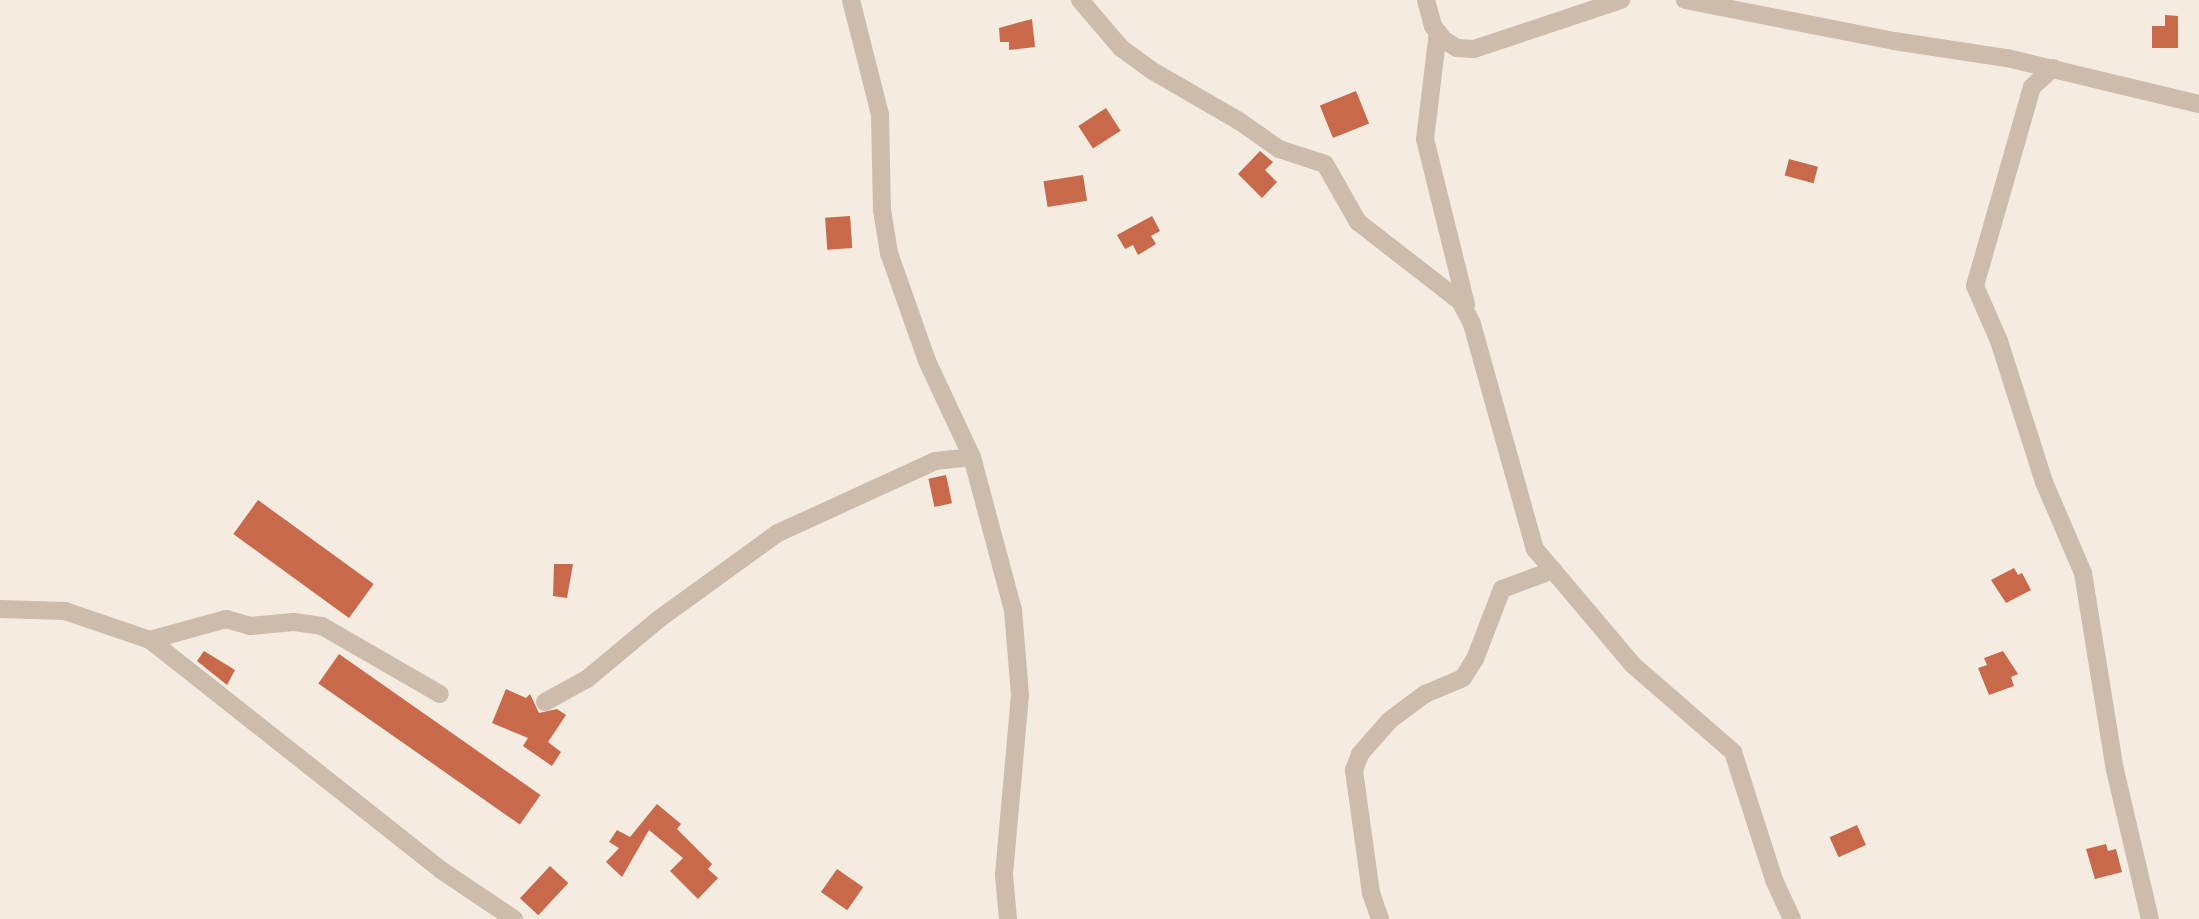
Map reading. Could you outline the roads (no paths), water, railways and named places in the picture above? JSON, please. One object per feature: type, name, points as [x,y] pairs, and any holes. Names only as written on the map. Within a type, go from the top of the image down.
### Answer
[{"type":"street","points":[[851,0],[880,116],[882,210],[889,253],[927,362],[972,457],[1013,610],[1020,694],[1004,875],[1008,919]]},
{"type":"street","points":[[1080,0],[1121,48],[1152,70],[1240,121],[1279,150],[1325,164],[1358,222],[1442,284],[1467,312]]},
{"type":"street","points":[[1426,0],[1438,32],[1425,139],[1467,312],[1531,539],[1634,665],[1732,752],[1774,880],[1792,919]]},
{"type":"street","points":[[1438,32],[1457,48],[1474,49],[1621,0]]},
{"type":"street","points":[[1685,0],[2053,68],[2199,104]]},
{"type":"street","points":[[2053,68],[2032,87],[1975,286],[1999,341],[2044,482],[2083,573],[2115,770],[2150,919]]},
{"type":"street","points":[[546,702],[587,679],[659,619],[778,533],[935,462],[972,457]]},
{"type":"street","points":[[1380,919],[1371,893],[1354,770],[1360,754],[1390,720],[1425,694],[1463,678],[1475,659],[1502,588],[1554,570]]},
{"type":"street","points":[[0,609],[65,612],[150,640],[441,870],[514,919]]},
{"type":"street","points":[[150,640],[226,619],[250,626],[322,626],[440,694]]}]
